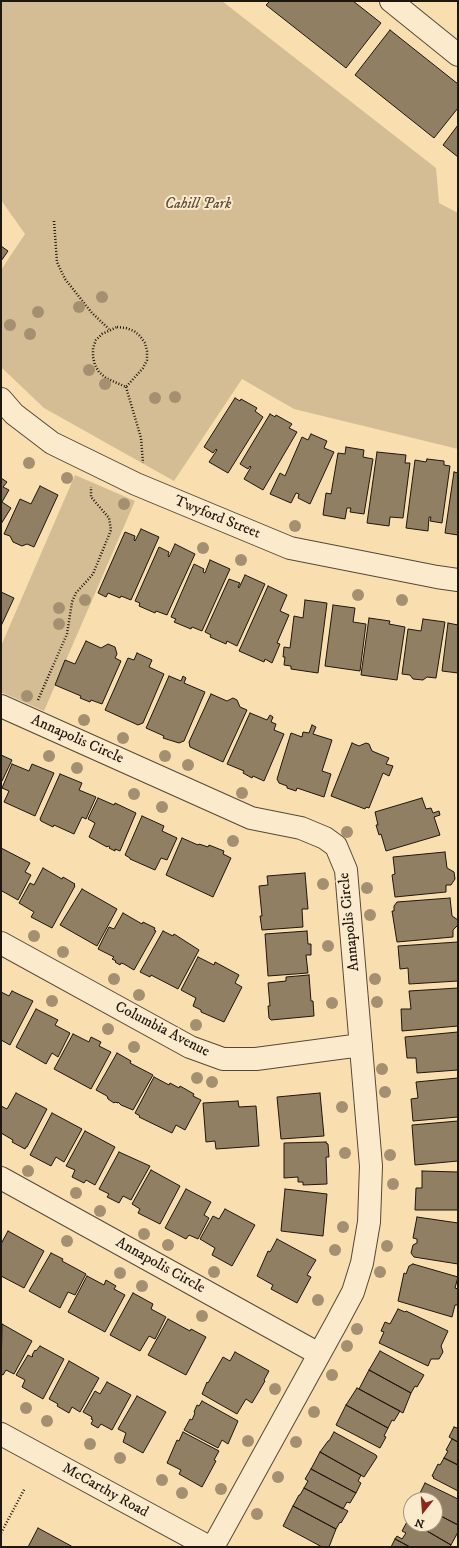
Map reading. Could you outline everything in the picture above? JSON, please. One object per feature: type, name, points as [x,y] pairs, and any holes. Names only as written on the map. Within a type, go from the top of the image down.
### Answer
[{"type":"street","points":[[391,1],[458,54]]},
{"type":"street","name":"Twyford Street","points":[[1,399],[14,414],[52,443],[136,484],[290,548],[458,580]]},
{"type":"street","name":"Annapolis Circle","points":[[1,706],[251,818],[301,828],[325,838],[336,846],[346,870],[372,1166],[369,1222],[362,1263],[353,1292],[213,1547]]},
{"type":"street","name":"Columbia Avenue","points":[[1,943],[190,1047],[223,1059],[256,1059],[361,1045]]},
{"type":"street","name":"Annapolis Circle","points":[[1,1178],[320,1354]]},
{"type":"street","name":"McCarthy Road","points":[[1,1434],[209,1547]]},
{"type":"path","points":[[54,221],[57,262],[65,279],[92,313],[109,329]]},
{"type":"path","points":[[126,387],[144,368],[147,360],[147,351],[145,343],[134,331],[117,327],[109,329],[96,340],[93,348],[93,357],[99,372],[106,378],[126,387],[141,438],[143,462],[136,484]]},
{"type":"path","points":[[30,718],[67,634],[72,602],[76,593],[93,574],[111,530],[108,518],[91,497],[91,488],[98,466]]},
{"type":"path","points":[[1,1533],[25,1488]]},
{"type":"green space","name":"Cahill Park","points":[[1,1],[222,1],[436,168],[439,203],[458,213],[458,449],[294,409],[242,379],[174,481],[44,408],[1,367],[1,270],[25,234],[1,200]]},
{"type":"green space","points":[[75,475],[135,501],[44,711],[1,692],[1,646]]},
{"type":"building","points":[[270,1],[353,1],[381,23],[346,68],[266,5]]},
{"type":"building","points":[[390,30],[458,84],[458,108],[434,138],[355,75]]},
{"type":"building","points":[[458,125],[458,157],[443,145]]},
{"type":"building","points":[[1,246],[8,251],[1,261]]},
{"type":"building","points":[[235,398],[240,401],[241,399],[257,408],[255,411],[263,417],[228,473],[209,462],[217,450],[216,449],[213,453],[204,447]]},
{"type":"building","points":[[270,414],[275,417],[276,415],[292,424],[289,428],[297,432],[263,490],[244,479],[251,467],[250,466],[248,469],[240,464]]},
{"type":"building","points":[[311,434],[327,441],[324,448],[334,452],[310,504],[298,498],[299,494],[296,493],[291,503],[270,494],[280,473],[285,476],[302,437],[308,440]]},
{"type":"building","points":[[346,447],[364,450],[363,457],[373,459],[364,514],[350,512],[351,508],[347,508],[345,519],[323,515],[326,493],[331,494],[338,453],[345,454]]},
{"type":"building","points":[[377,452],[406,455],[405,463],[410,463],[403,518],[390,517],[389,526],[367,523]]},
{"type":"building","points":[[427,459],[444,461],[444,465],[450,466],[442,523],[430,521],[431,517],[429,517],[428,531],[406,528],[415,460],[426,462]]},
{"type":"building","points":[[454,472],[458,473],[458,535],[445,533]]},
{"type":"building","points":[[1,478],[7,482],[3,487],[9,490],[2,502],[11,508],[1,524]]},
{"type":"building","points":[[40,486],[58,495],[34,547],[27,544],[22,546],[13,542],[10,536],[4,534],[20,499],[31,504]]},
{"type":"building","points":[[141,529],[159,537],[131,600],[121,596],[120,598],[108,593],[106,597],[98,593],[125,532],[135,536],[135,541]]},
{"type":"building","points":[[175,544],[195,554],[167,615],[156,611],[155,613],[139,606],[140,603],[135,601],[159,547],[169,552],[169,557]]},
{"type":"building","points":[[210,560],[230,569],[202,631],[192,627],[191,629],[174,622],[176,619],[171,617],[194,564],[204,569],[203,572],[205,573]]},
{"type":"building","points":[[245,575],[265,584],[237,646],[227,641],[226,644],[210,637],[211,635],[205,632],[229,579],[240,583],[239,588]]},
{"type":"building","points":[[268,586],[287,595],[280,611],[289,615],[277,643],[280,644],[272,663],[265,659],[264,662],[239,651]]},
{"type":"building","points":[[1,592],[14,598],[1,626]]},
{"type":"building","points":[[305,600],[327,603],[318,673],[291,669],[291,666],[284,665],[284,647],[290,648],[294,616],[303,618]]},
{"type":"building","points":[[333,605],[355,608],[353,622],[366,624],[360,671],[325,666]]},
{"type":"building","points":[[369,618],[390,621],[389,624],[405,627],[397,680],[361,675]]},
{"type":"building","points":[[423,619],[445,622],[436,678],[427,677],[423,680],[413,679],[410,675],[402,674],[408,629],[421,631]]},
{"type":"building","points":[[448,623],[458,625],[458,673],[442,671]]},
{"type":"building","points":[[86,641],[101,648],[108,644],[115,647],[117,654],[115,658],[121,661],[102,704],[91,700],[90,702],[80,698],[81,696],[55,685],[65,660],[75,664]]},
{"type":"building","points":[[137,653],[152,660],[149,667],[164,674],[143,723],[138,725],[105,710],[128,658],[134,660]]},
{"type":"building","points":[[169,676],[181,681],[183,676],[186,678],[184,683],[205,692],[184,741],[179,743],[163,738],[164,736],[146,728]]},
{"type":"building","points":[[211,694],[227,701],[233,698],[237,700],[240,707],[247,710],[223,762],[190,747],[189,742]]},
{"type":"building","points":[[250,713],[267,720],[270,715],[273,717],[271,722],[276,724],[274,730],[284,734],[264,781],[253,776],[252,778],[243,773],[244,771],[227,764]]},
{"type":"building","points":[[312,725],[316,727],[313,734],[332,740],[322,771],[331,774],[324,797],[297,788],[296,791],[287,788],[287,786],[279,783],[277,779],[291,733],[302,737],[303,732],[309,733]]},
{"type":"building","points":[[352,743],[359,746],[366,743],[369,744],[372,751],[389,758],[386,764],[393,766],[389,776],[383,773],[369,808],[366,807],[365,809],[331,796]]},
{"type":"building","points":[[1,755],[12,760],[2,781],[1,781]]},
{"type":"building","points":[[12,764],[29,771],[32,764],[54,773],[35,816],[4,802],[9,791],[2,788]]},
{"type":"building","points":[[60,774],[82,783],[79,790],[96,797],[86,819],[82,817],[74,834],[54,825],[53,827],[40,819]]},
{"type":"building","points":[[98,798],[114,805],[115,803],[136,813],[120,851],[115,849],[115,851],[89,837],[95,823],[88,819]]},
{"type":"building","points":[[422,798],[426,809],[431,808],[433,813],[439,811],[440,815],[434,817],[440,835],[386,851],[381,834],[379,835],[376,825],[378,825],[375,812]]},
{"type":"building","points":[[142,816],[164,826],[162,831],[177,838],[167,860],[161,858],[155,870],[130,859],[125,855]]},
{"type":"building","points":[[182,838],[198,845],[208,847],[209,845],[224,851],[223,854],[231,858],[213,897],[166,875]]},
{"type":"building","points":[[1,848],[30,863],[25,872],[31,875],[18,900],[2,891],[1,892]]},
{"type":"building","points":[[445,852],[447,868],[454,872],[455,879],[451,885],[446,885],[446,892],[395,897],[392,875],[395,874],[393,857]]},
{"type":"building","points":[[43,868],[62,879],[63,877],[75,884],[52,928],[31,917],[34,912],[19,903],[30,883],[34,885]]},
{"type":"building","points":[[305,873],[308,909],[302,909],[303,927],[262,930],[259,886],[268,885],[267,876]]},
{"type":"building","points":[[82,889],[117,909],[97,946],[60,925]]},
{"type":"building","points":[[450,898],[452,916],[458,920],[458,925],[453,930],[453,937],[397,942],[392,911],[394,911],[394,906],[397,902]]},
{"type":"building","points":[[123,913],[142,924],[143,922],[155,928],[154,930],[156,931],[134,970],[124,964],[121,963],[120,965],[112,959],[114,957],[98,949],[109,927],[114,929]]},
{"type":"building","points":[[163,931],[173,936],[174,934],[199,950],[178,989],[151,975],[150,977],[140,972]]},
{"type":"building","points":[[307,931],[308,944],[311,944],[311,955],[306,955],[308,973],[268,976],[265,934]]},
{"type":"building","points":[[458,942],[458,981],[409,984],[408,968],[400,969],[398,946]]},
{"type":"building","points":[[198,957],[214,965],[215,962],[239,975],[235,983],[242,987],[224,1022],[201,1012],[201,1010],[193,1006],[196,998],[181,990]]},
{"type":"building","points":[[309,975],[314,1016],[271,1020],[269,1018],[268,1006],[270,1006],[268,983],[286,981],[286,977]]},
{"type":"building","points":[[458,988],[458,1026],[402,1031],[401,1009],[411,1009],[409,991]]},
{"type":"building","points":[[12,991],[33,1001],[10,1045],[1,1040],[1,992],[9,996]]},
{"type":"building","points":[[36,1009],[58,1020],[55,1025],[70,1033],[58,1057],[52,1053],[46,1064],[16,1047]]},
{"type":"building","points":[[458,1032],[458,1070],[417,1073],[416,1058],[407,1058],[405,1037]]},
{"type":"building","points":[[73,1034],[89,1042],[91,1037],[101,1042],[99,1046],[111,1052],[91,1089],[54,1069]]},
{"type":"building","points":[[117,1053],[131,1061],[130,1063],[153,1075],[133,1110],[121,1105],[118,1102],[114,1103],[108,1099],[107,1096],[96,1090]]},
{"type":"building","points":[[154,1077],[169,1085],[170,1083],[179,1088],[180,1086],[201,1100],[185,1130],[176,1125],[172,1133],[139,1117],[140,1116],[135,1113]]},
{"type":"building","points":[[458,1078],[458,1117],[413,1121],[411,1099],[418,1098],[416,1082]]},
{"type":"building","points":[[16,1093],[47,1109],[25,1149],[12,1142],[13,1140],[1,1133],[1,1106],[7,1109]]},
{"type":"building","points":[[320,1093],[324,1136],[281,1139],[277,1097]]},
{"type":"building","points":[[238,1101],[239,1107],[256,1106],[259,1146],[216,1149],[215,1141],[206,1142],[203,1103]]},
{"type":"building","points":[[52,1113],[82,1129],[64,1162],[56,1157],[51,1166],[30,1155]]},
{"type":"building","points":[[458,1121],[458,1161],[415,1165],[412,1125]]},
{"type":"building","points":[[85,1131],[115,1147],[95,1185],[86,1180],[84,1183],[72,1177],[75,1170],[66,1166]]},
{"type":"building","points":[[326,1142],[328,1144],[329,1157],[326,1157],[327,1184],[303,1185],[303,1182],[298,1182],[298,1177],[284,1178],[284,1143]]},
{"type":"building","points":[[119,1152],[150,1166],[131,1200],[123,1196],[119,1203],[107,1197],[109,1194],[99,1189]]},
{"type":"building","points":[[151,1170],[180,1186],[160,1224],[138,1213],[140,1209],[132,1204]]},
{"type":"building","points":[[422,1171],[458,1172],[458,1210],[415,1210],[416,1188],[422,1188]]},
{"type":"building","points":[[186,1189],[211,1202],[204,1215],[209,1218],[198,1239],[189,1235],[186,1239],[165,1228]]},
{"type":"building","points":[[285,1189],[327,1194],[323,1236],[281,1231]]},
{"type":"building","points":[[225,1209],[255,1225],[232,1266],[212,1255],[215,1248],[200,1239],[213,1216],[219,1219]]},
{"type":"building","points":[[417,1217],[458,1223],[458,1264],[414,1257],[411,1253],[413,1245],[417,1243],[417,1239],[413,1238]]},
{"type":"building","points":[[8,1231],[44,1251],[24,1288],[1,1276],[1,1244]]},
{"type":"building","points":[[277,1239],[316,1260],[307,1275],[311,1277],[297,1303],[271,1289],[273,1285],[257,1276],[268,1251],[270,1252]]},
{"type":"building","points":[[51,1253],[63,1259],[62,1261],[86,1274],[75,1295],[68,1292],[60,1308],[29,1291]]},
{"type":"building","points":[[413,1264],[458,1277],[455,1288],[458,1289],[458,1305],[455,1305],[452,1317],[398,1301],[404,1273],[406,1274],[409,1266]]},
{"type":"building","points":[[87,1276],[104,1285],[106,1280],[116,1286],[114,1289],[125,1295],[105,1332],[68,1312]]},
{"type":"building","points":[[133,1293],[153,1304],[151,1309],[166,1317],[155,1339],[149,1336],[140,1351],[110,1335]]},
{"type":"building","points":[[398,1309],[405,1312],[406,1311],[448,1331],[441,1346],[443,1352],[439,1359],[431,1359],[428,1366],[379,1343],[384,1332],[381,1331],[385,1322],[390,1324]]},
{"type":"building","points":[[168,1319],[190,1331],[191,1329],[206,1337],[186,1375],[148,1355]]},
{"type":"building","points":[[2,1324],[32,1341],[14,1374],[6,1370],[3,1375],[1,1374]]},
{"type":"building","points":[[40,1346],[64,1359],[43,1399],[22,1387],[25,1380],[16,1375],[28,1355],[32,1357],[35,1350],[36,1351]]},
{"type":"building","points":[[380,1351],[424,1375],[417,1387],[415,1386],[411,1393],[369,1370]]},
{"type":"building","points":[[235,1352],[269,1371],[252,1403],[246,1399],[237,1414],[202,1394],[207,1382],[208,1383],[223,1357],[230,1361]]},
{"type":"building","points":[[69,1361],[99,1378],[80,1412],[72,1407],[69,1413],[49,1399]]},
{"type":"building","points":[[369,1370],[411,1393],[403,1413],[359,1389]]},
{"type":"building","points":[[107,1382],[131,1395],[112,1430],[101,1424],[98,1428],[91,1424],[93,1420],[91,1419],[92,1417],[83,1412],[95,1391],[100,1394]]},
{"type":"building","points":[[357,1388],[400,1411],[394,1421],[392,1420],[388,1428],[346,1405]]},
{"type":"building","points":[[137,1396],[166,1412],[143,1453],[123,1442],[126,1433],[118,1429]]},
{"type":"building","points":[[202,1401],[238,1421],[228,1444],[222,1440],[218,1448],[184,1430],[190,1419],[192,1420],[197,1405],[199,1406]]},
{"type":"building","points":[[346,1405],[388,1428],[384,1436],[386,1437],[380,1448],[336,1425]]},
{"type":"building","points":[[454,1427],[458,1427],[458,1442],[449,1437]]},
{"type":"building","points":[[183,1432],[219,1451],[214,1460],[216,1461],[202,1487],[179,1474],[181,1470],[167,1463],[177,1440],[179,1441]]},
{"type":"building","points":[[334,1432],[376,1455],[377,1457],[364,1477],[320,1452]]},
{"type":"building","points":[[452,1439],[458,1442],[458,1465],[444,1458],[448,1451],[446,1450]]},
{"type":"building","points":[[320,1452],[361,1475],[358,1481],[361,1483],[356,1493],[311,1469]]},
{"type":"building","points":[[444,1458],[458,1465],[458,1491],[433,1478],[434,1477],[432,1476],[438,1464],[440,1465]]},
{"type":"building","points":[[311,1469],[356,1493],[350,1503],[347,1502],[343,1509],[304,1488],[308,1481],[305,1479]]},
{"type":"building","points":[[425,1483],[458,1499],[458,1525],[443,1517],[443,1492],[420,1492]]},
{"type":"building","points":[[304,1488],[348,1511],[336,1529],[293,1506]]},
{"type":"building","points":[[293,1506],[336,1529],[329,1547],[322,1547],[283,1526]]},
{"type":"building","points":[[443,1517],[458,1525],[458,1532],[451,1545],[429,1532],[443,1532]]},
{"type":"building","points":[[38,1528],[73,1547],[28,1547]]},
{"type":"building","points":[[404,1532],[429,1532],[451,1545],[450,1547],[410,1547],[395,1539],[397,1536],[402,1539],[406,1533]]},
{"type":"building","points":[[395,1539],[410,1547],[391,1547]]}]
